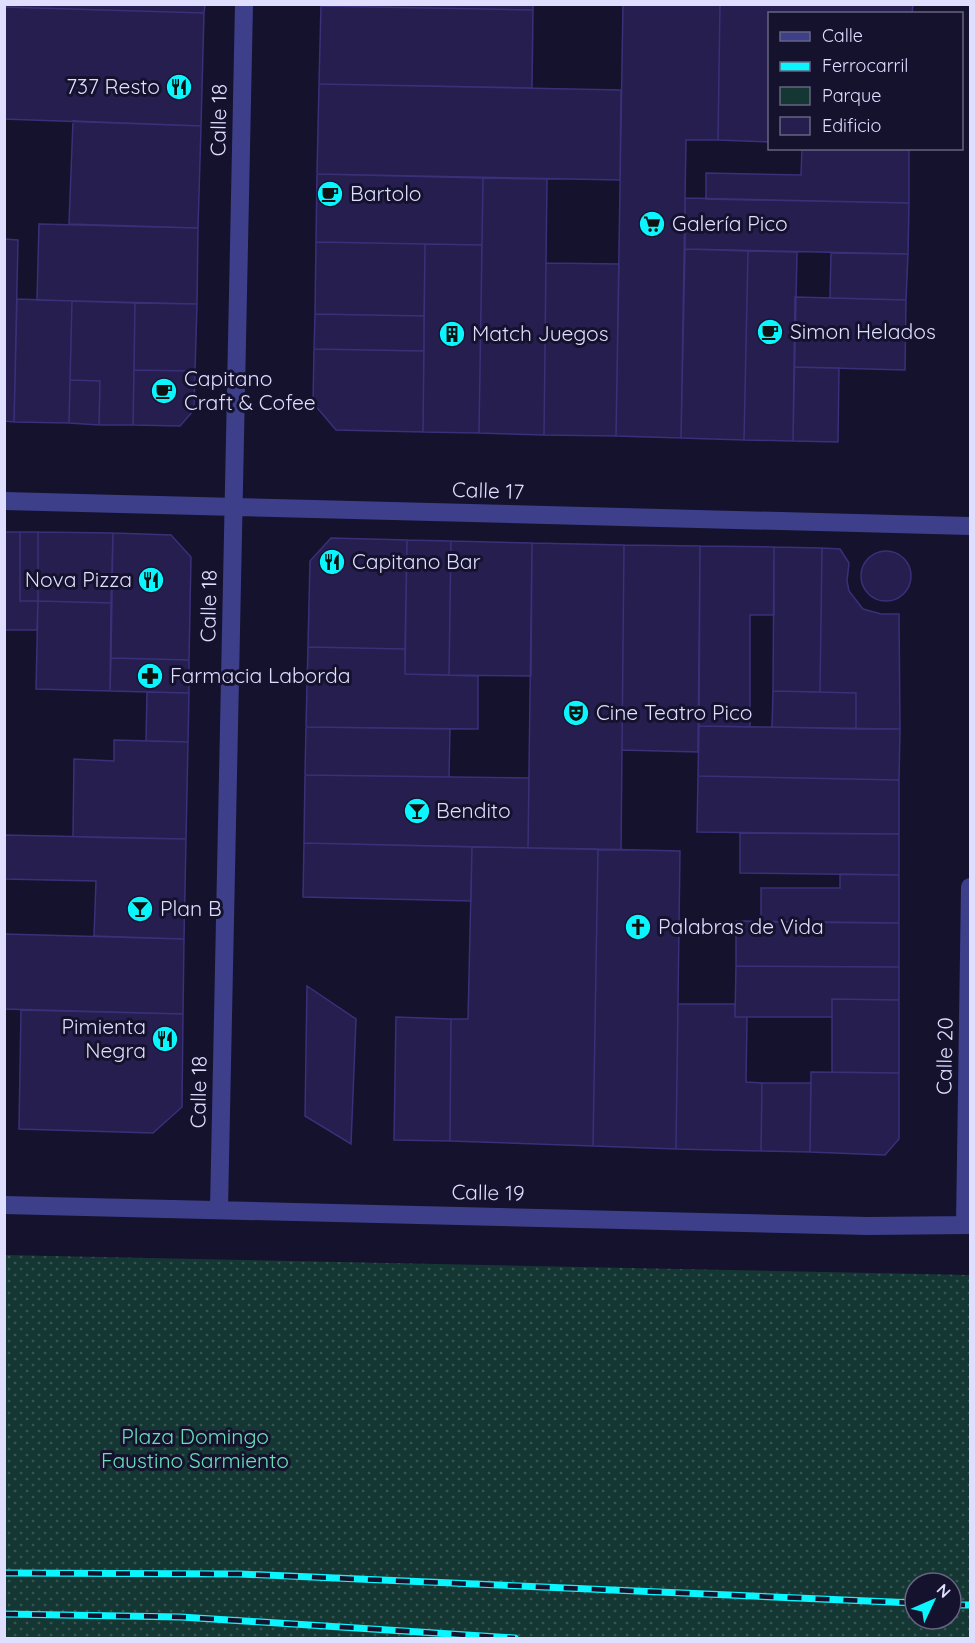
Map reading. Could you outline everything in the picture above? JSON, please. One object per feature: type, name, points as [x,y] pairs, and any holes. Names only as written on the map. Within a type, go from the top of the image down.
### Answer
[{"type":"street","name":"Calle 18","points":[[219,1209],[243,4]]},
{"type":"street","name":"Calle 17","points":[[4,501],[970,526]]},
{"type":"street","name":"Calle 20","points":[[968,1225],[970,887]]},
{"type":"street","name":"Calle 19","points":[[4,1205],[868,1226],[968,1225]]},
{"type":"green space","name":"Plaza Domingo Faustino Sarmiento","points":[[5,1255],[970,1275],[970,1638],[5,1638]]},
{"type":"building","points":[[4,4],[205,4],[204,13],[4,7]]},
{"type":"building","points":[[321,4],[533,4],[533,10],[321,6]]},
{"type":"building","name":"Galería Pico","points":[[623,4],[720,4],[718,140],[686,140],[681,438],[616,436]]},
{"type":"building","points":[[720,4],[913,4],[912,12],[768,12],[768,142],[718,140]]},
{"type":"building","points":[[321,6],[533,10],[532,88],[319,84]]},
{"type":"building","points":[[4,7],[204,13],[201,126],[4,119]]},
{"type":"building","points":[[319,84],[621,90],[620,180],[317,174]]},
{"type":"building","points":[[73,121],[201,126],[198,228],[69,224]]},
{"type":"building","points":[[802,150],[909,150],[909,203],[706,199],[706,173],[801,175]]},
{"type":"building","points":[[317,174],[483,178],[482,245],[316,242]]},
{"type":"building","points":[[483,178],[547,179],[544,435],[479,433]]},
{"type":"building","points":[[685,198],[909,203],[908,254],[685,249]]},
{"type":"building","points":[[39,224],[198,228],[197,304],[37,300]]},
{"type":"building","points":[[4,239],[18,240],[14,422],[4,421]]},
{"type":"building","points":[[316,242],[425,244],[424,316],[315,314]]},
{"type":"building","name":"Match Juegos","points":[[425,244],[482,245],[479,433],[423,432]]},
{"type":"building","points":[[685,249],[748,251],[744,440],[681,438]]},
{"type":"building","name":"Simon Helados","points":[[748,251],[797,252],[793,441],[744,440]]},
{"type":"building","points":[[831,253],[908,254],[906,300],[830,298]]},
{"type":"building","points":[[546,263],[619,264],[616,436],[544,435]]},
{"type":"building","points":[[795,297],[906,300],[905,370],[794,367]]},
{"type":"building","points":[[17,299],[72,301],[69,423],[14,422]]},
{"type":"building","points":[[72,301],[135,303],[133,425],[99,425],[100,381],[70,380]]},
{"type":"building","points":[[135,303],[197,304],[195,371],[134,370]]},
{"type":"building","points":[[315,314],[424,316],[424,351],[314,349]]},
{"type":"building","points":[[314,349],[424,351],[423,432],[336,430],[313,403]]},
{"type":"building","points":[[794,367],[839,368],[838,442],[793,441]]},
{"type":"building","name":"Capitano Craft & Cofee","points":[[134,370],[195,371],[194,410],[180,426],[133,425]]},
{"type":"building","points":[[70,380],[100,381],[99,425],[69,423]]},
{"type":"building","points":[[4,532],[20,532],[20,601],[38,601],[37,630],[4,630]]},
{"type":"building","points":[[20,532],[38,532],[38,601],[20,601]]},
{"type":"building","points":[[38,532],[113,533],[111,603],[38,601]]},
{"type":"building","name":"Nova Pizza","points":[[113,533],[171,535],[191,557],[189,660],[111,658]]},
{"type":"building","points":[[331,538],[407,540],[405,649],[308,647],[310,561]]},
{"type":"building","points":[[407,540],[451,541],[449,675],[405,674]]},
{"type":"building","points":[[451,541],[532,543],[531,676],[449,675]]},
{"type":"building","name":"Cine Teatro Pico","points":[[532,543],[624,545],[621,850],[528,848]]},
{"type":"building","points":[[624,545],[700,546],[698,752],[622,750]]},
{"type":"building","points":[[700,546],[774,547],[774,615],[750,615],[750,727],[699,726]]},
{"type":"building","points":[[774,547],[822,548],[820,692],[773,691]]},
{"type":"building","points":[[822,548],[840,549],[849,563],[847,581],[849,591],[863,609],[881,614],[899,614],[900,729],[856,729],[856,693],[820,692]]},
{"type":"building","points":[[881,551],[891,551],[904,558],[911,571],[911,581],[904,594],[891,601],[881,601],[872,597],[865,590],[861,581],[861,571],[865,562],[872,555]]},
{"type":"building","points":[[38,601],[111,603],[110,691],[36,689]]},
{"type":"building","points":[[308,647],[405,649],[405,674],[478,676],[478,729],[306,727]]},
{"type":"building","name":"Farmacia Laborda","points":[[111,658],[189,660],[189,693],[110,691]]},
{"type":"building","points":[[773,691],[856,693],[856,729],[772,727]]},
{"type":"building","points":[[147,692],[189,693],[188,742],[146,741]]},
{"type":"building","points":[[699,726],[900,729],[899,780],[698,776]]},
{"type":"building","points":[[306,727],[450,729],[449,777],[305,775]]},
{"type":"building","points":[[114,740],[188,742],[186,839],[73,837],[74,759],[114,761]]},
{"type":"building","name":"Bendito","points":[[305,775],[529,778],[528,848],[304,843]]},
{"type":"building","points":[[698,776],[899,780],[899,834],[697,832]]},
{"type":"building","points":[[740,833],[899,834],[899,875],[740,873]]},
{"type":"building","name":"Plan B","points":[[4,835],[186,839],[184,939],[94,936],[96,881],[4,879]]},
{"type":"building","points":[[304,843],[472,847],[471,901],[303,897]]},
{"type":"building","points":[[472,847],[598,849],[593,1146],[450,1141],[451,1019],[468,1019]]},
{"type":"building","name":"Palabras de Vida","points":[[598,849],[680,851],[676,1149],[593,1146]]},
{"type":"building","points":[[840,874],[899,875],[899,923],[761,922],[761,888],[840,888]]},
{"type":"building","points":[[736,921],[899,923],[899,967],[736,966]]},
{"type":"building","points":[[4,934],[184,939],[183,1014],[4,1009]]},
{"type":"building","points":[[736,966],[899,967],[899,1000],[832,999],[832,1017],[735,1017]]},
{"type":"building","points":[[307,986],[356,1019],[351,1144],[305,1116]]},
{"type":"building","points":[[832,999],[899,1000],[899,1073],[832,1072]]},
{"type":"building","points":[[678,1004],[735,1004],[735,1017],[747,1017],[746,1082],[762,1083],[761,1151],[676,1149]]},
{"type":"building","points":[[21,1010],[183,1014],[182,1107],[153,1133],[19,1129]]},
{"type":"building","points":[[396,1017],[451,1019],[450,1141],[394,1140]]},
{"type":"building","points":[[811,1072],[899,1073],[899,1139],[885,1155],[810,1152]]},
{"type":"building","points":[[762,1083],[811,1083],[810,1152],[761,1151]]},
{"type":"railway","points":[[4,1573],[240,1574],[903,1602]]},
{"type":"railway","points":[[963,1605],[970,1605]]},
{"type":"railway","points":[[4,1614],[181,1617],[515,1638]]},
{"type":"place","name":"737 Resto","points":[[179,87]]},
{"type":"place","name":"Bartolo","points":[[330,194]]},
{"type":"place","name":"Galería Pico","points":[[652,224]]},
{"type":"place","name":"Simon Helados","points":[[770,332]]},
{"type":"place","name":"Match Juegos","points":[[452,334]]},
{"type":"place","name":"Capitano Craft & Cofee","points":[[164,391]]},
{"type":"place","name":"Capitano Bar","points":[[332,562]]},
{"type":"place","name":"Nova Pizza","points":[[151,580]]},
{"type":"place","name":"Farmacia Laborda","points":[[150,676]]},
{"type":"place","name":"Cine Teatro Pico","points":[[576,713]]},
{"type":"place","name":"Bendito","points":[[417,811]]},
{"type":"place","name":"Plan B","points":[[140,909]]},
{"type":"place","name":"Palabras de Vida","points":[[638,927]]},
{"type":"place","name":"Pimienta Negra","points":[[165,1039]]}]
